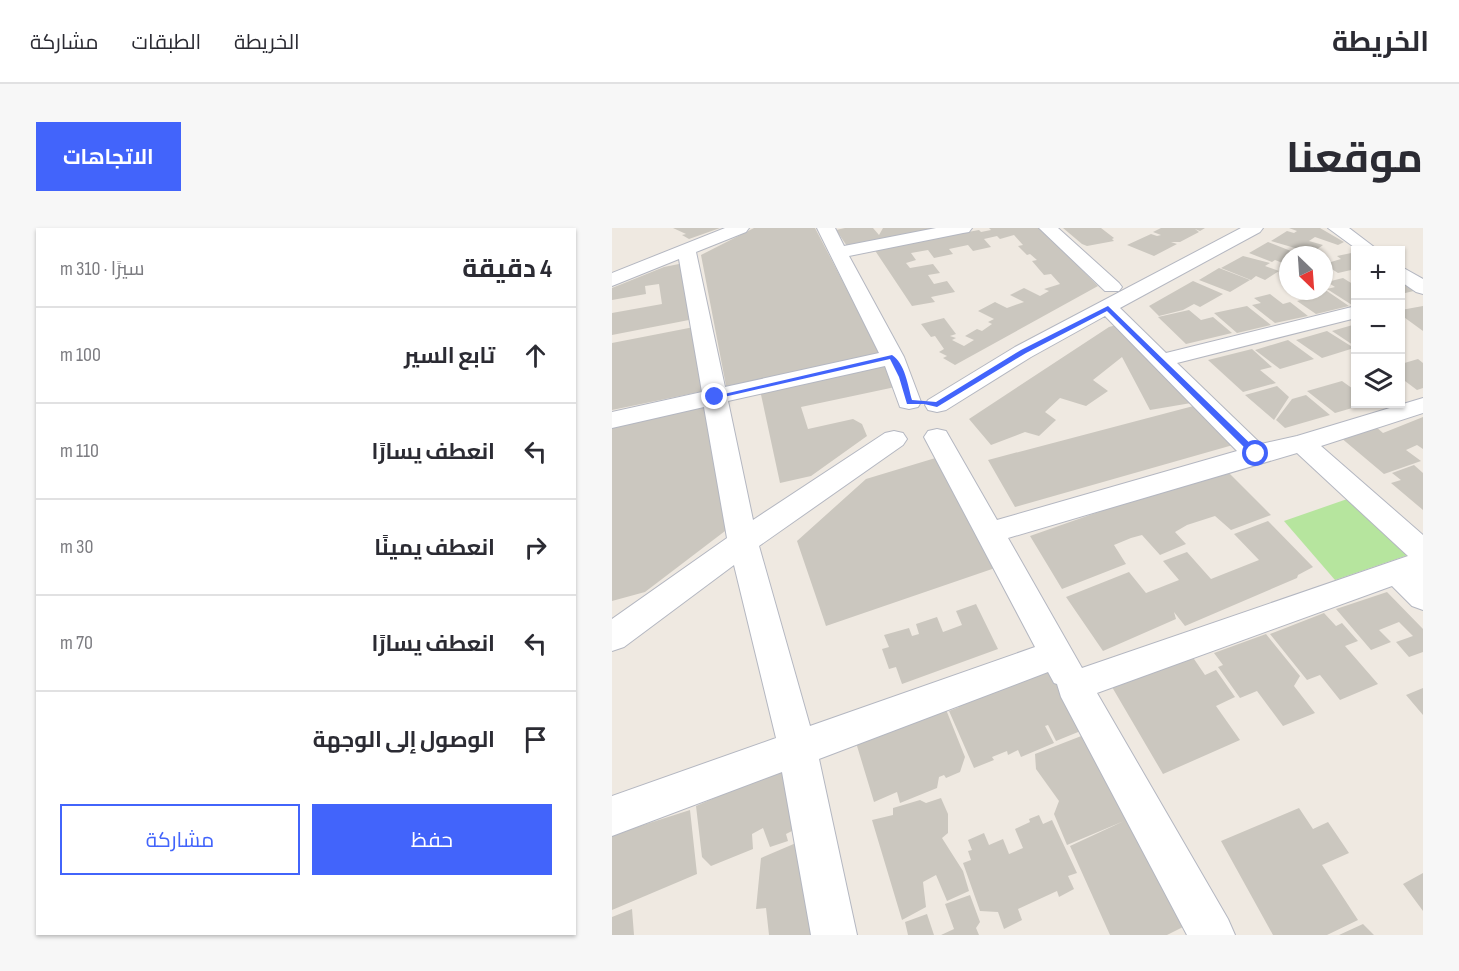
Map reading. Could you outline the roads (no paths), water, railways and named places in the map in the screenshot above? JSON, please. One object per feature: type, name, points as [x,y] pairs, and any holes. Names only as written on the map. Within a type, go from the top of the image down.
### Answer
[{"type":"street","points":[[612,279],[740,228]]},
{"type":"street","points":[[826,228],[902,377],[909,402]]},
{"type":"street","points":[[840,252],[963,228]]},
{"type":"street","points":[[1048,228],[1110,298],[1160,361],[1256,454]]},
{"type":"street","points":[[937,405],[1110,298],[1254,228]]},
{"type":"street","points":[[1337,228],[1363,246]]},
{"type":"street","points":[[686,250],[743,542],[797,747],[834,935]]},
{"type":"street","points":[[1405,275],[1423,288]]},
{"type":"street","points":[[1405,300],[1423,295]]},
{"type":"street","points":[[1160,361],[1351,313]]},
{"type":"street","points":[[612,420],[892,357]]},
{"type":"street","points":[[909,402],[937,405],[946,411],[950,420],[947,429],[938,437],[924,442],[908,443],[894,439],[885,432],[882,423],[886,414],[896,407],[909,402]]},
{"type":"street","points":[[990,533],[1256,454],[1302,443],[1423,405]]},
{"type":"street","points":[[938,437],[1212,935]]},
{"type":"street","points":[[612,637],[743,542],[894,439]]},
{"type":"street","points":[[1074,686],[1417,571],[1302,443]]},
{"type":"street","points":[[612,816],[1056,654]]}]
